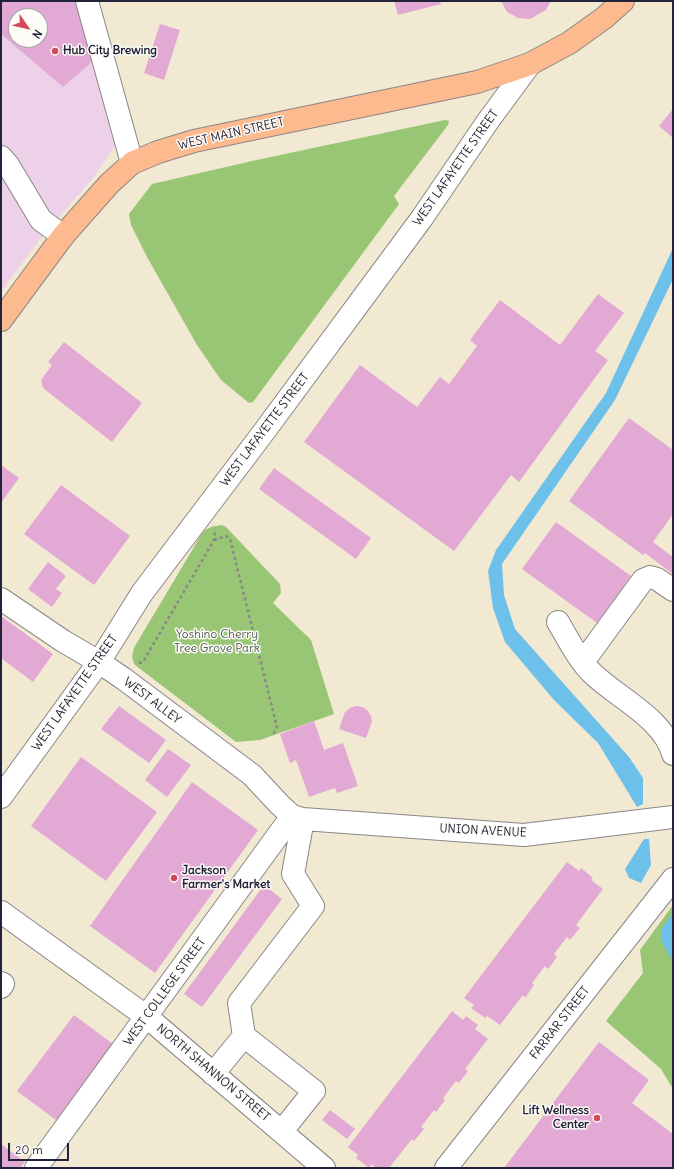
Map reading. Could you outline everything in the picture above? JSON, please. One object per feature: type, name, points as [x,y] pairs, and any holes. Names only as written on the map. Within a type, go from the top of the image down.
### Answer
[{"type":"main road","name":"WEST MAIN STREET","points":[[1,320],[63,236],[109,184],[132,163],[158,152],[194,141],[477,82],[530,64],[569,43],[604,18],[623,1]]},
{"type":"street","points":[[87,1],[132,163]]},
{"type":"street","name":"WEST LAFAYETTE STREET","points":[[1,797],[99,662],[142,593],[268,427],[422,218],[488,121],[530,64]]},
{"type":"street","points":[[3,164],[41,220],[63,236]]},
{"type":"street","points":[[583,662],[643,580],[650,577],[657,579],[673,590]]},
{"type":"street","name":"WEST ALLEY","points":[[1,599],[63,641],[99,662],[252,775],[280,805],[298,818]]},
{"type":"street","points":[[558,622],[589,670],[652,723],[664,736],[673,754]]},
{"type":"street","name":"UNION AVENUE","points":[[298,818],[524,835],[673,817]]},
{"type":"street","points":[[282,1132],[314,1091],[244,1036],[239,1003],[313,906],[293,874],[298,818]]},
{"type":"street","name":"WEST COLLEGE STREET","points":[[36,1168],[147,1017],[298,818]]},
{"type":"street","name":"FARRAR STREET","points":[[446,1168],[673,879]]},
{"type":"street","name":"NORTH SHANNON STREET","points":[[1,912],[147,1017],[324,1168]]},
{"type":"street","points":[[1,983],[3,984],[1,987]]},
{"type":"street","points":[[213,1074],[244,1036]]},
{"type":"path","points":[[135,665],[143,662],[214,540],[215,526]]},
{"type":"path","points":[[214,540],[226,536],[230,539],[277,727],[273,736]]},
{"type":"shaded area","points":[[1,1],[76,1],[115,146],[93,178],[40,239],[1,292]]},
{"type":"green space","points":[[445,120],[449,121],[448,125],[394,196],[399,204],[253,402],[249,403],[221,380],[197,345],[147,257],[131,225],[129,214],[152,184]]},
{"type":"green space","name":"Yoshino Cherry Tree Grove Park","points":[[222,525],[226,527],[280,584],[281,593],[273,603],[311,640],[334,714],[260,740],[236,742],[135,665],[132,656],[135,646],[204,531],[211,527]]},
{"type":"green space","points":[[673,905],[673,1089],[661,1069],[606,1021],[643,973],[640,950]]},
{"type":"water","points":[[673,248],[673,279],[615,400],[502,564],[504,595],[515,629],[629,757],[643,778],[643,804],[637,807],[598,743],[554,700],[505,642],[493,608],[488,571],[496,550],[606,393]]},
{"type":"water","points":[[644,839],[649,839],[651,865],[641,883],[629,878],[625,869]]},
{"type":"water","points":[[672,914],[673,962],[662,942],[662,928]]},
{"type":"building","name":"Hub City Brewing","points":[[1,1],[75,1],[93,61],[63,87],[17,48],[48,48],[48,8],[8,8],[8,40],[1,34]]},
{"type":"building","points":[[394,1],[440,1],[441,4],[398,15]]},
{"type":"building","points":[[501,1],[551,1],[546,10],[530,19],[518,18],[507,12]]},
{"type":"building","points":[[160,24],[180,30],[164,80],[144,73]]},
{"type":"building","points":[[673,109],[673,138],[659,126]]},
{"type":"building","points":[[598,294],[624,313],[595,351],[608,360],[519,482],[511,475],[454,551],[304,442],[360,365],[417,407],[440,377],[449,384],[477,346],[470,340],[500,300],[560,345]]},
{"type":"building","points":[[64,342],[142,403],[112,442],[43,388],[41,380],[52,365],[48,362]]},
{"type":"building","points":[[629,418],[673,450],[673,514],[653,542],[673,557],[673,574],[645,553],[643,555],[569,501]]},
{"type":"building","points":[[1,465],[19,478],[1,503]]},
{"type":"building","points":[[274,468],[371,538],[356,559],[259,489]]},
{"type":"building","points":[[61,485],[130,536],[94,585],[24,534]]},
{"type":"building","points":[[556,522],[631,576],[597,623],[522,569]]},
{"type":"building","points":[[48,562],[66,576],[56,589],[62,593],[52,607],[28,589]]},
{"type":"building","points":[[1,616],[53,654],[33,682],[1,658]]},
{"type":"building","points":[[119,706],[166,740],[149,763],[101,729]]},
{"type":"building","points":[[356,706],[363,707],[371,716],[372,721],[366,738],[339,729],[345,712]]},
{"type":"building","points":[[314,721],[324,750],[343,743],[358,786],[337,793],[335,788],[309,797],[296,760],[290,763],[280,734]]},
{"type":"building","points":[[168,749],[191,765],[167,797],[145,780]]},
{"type":"building","points":[[81,757],[157,812],[106,881],[31,826]]},
{"type":"building","name":"Jackson Farmer's Market","points":[[192,782],[258,830],[155,973],[90,926]]},
{"type":"building","points":[[567,862],[579,871],[581,868],[593,878],[591,880],[603,889],[576,925],[580,928],[570,940],[567,937],[554,954],[557,957],[548,969],[545,966],[532,983],[534,985],[525,998],[523,995],[500,1025],[487,1016],[485,1018],[471,1008],[474,1005],[464,998]]},
{"type":"building","points":[[264,885],[282,899],[202,1007],[184,994]]},
{"type":"building","points":[[452,1011],[463,1020],[466,1016],[478,1025],[475,1029],[488,1039],[465,1069],[468,1071],[459,1083],[456,1081],[443,1098],[445,1100],[436,1112],[434,1110],[421,1127],[424,1129],[414,1141],[412,1139],[389,1168],[376,1168],[372,1164],[369,1168],[356,1158],[358,1155],[348,1147]]},
{"type":"building","points":[[74,1015],[113,1044],[56,1120],[17,1091]]},
{"type":"building","name":"Lift Wellness Center","points":[[599,1042],[649,1080],[632,1103],[673,1134],[673,1168],[504,1168]]},
{"type":"building","points":[[330,1110],[355,1129],[347,1139],[322,1120]]},
{"type":"building","points":[[1,1144],[25,1162],[20,1168],[1,1168]]},
{"type":"place","name":"Hub City Brewing","points":[[55,51]]},
{"type":"place","name":"Jackson Farmer's Market","points":[[174,878]]},
{"type":"place","name":"Lift Wellness Center","points":[[597,1118]]}]
